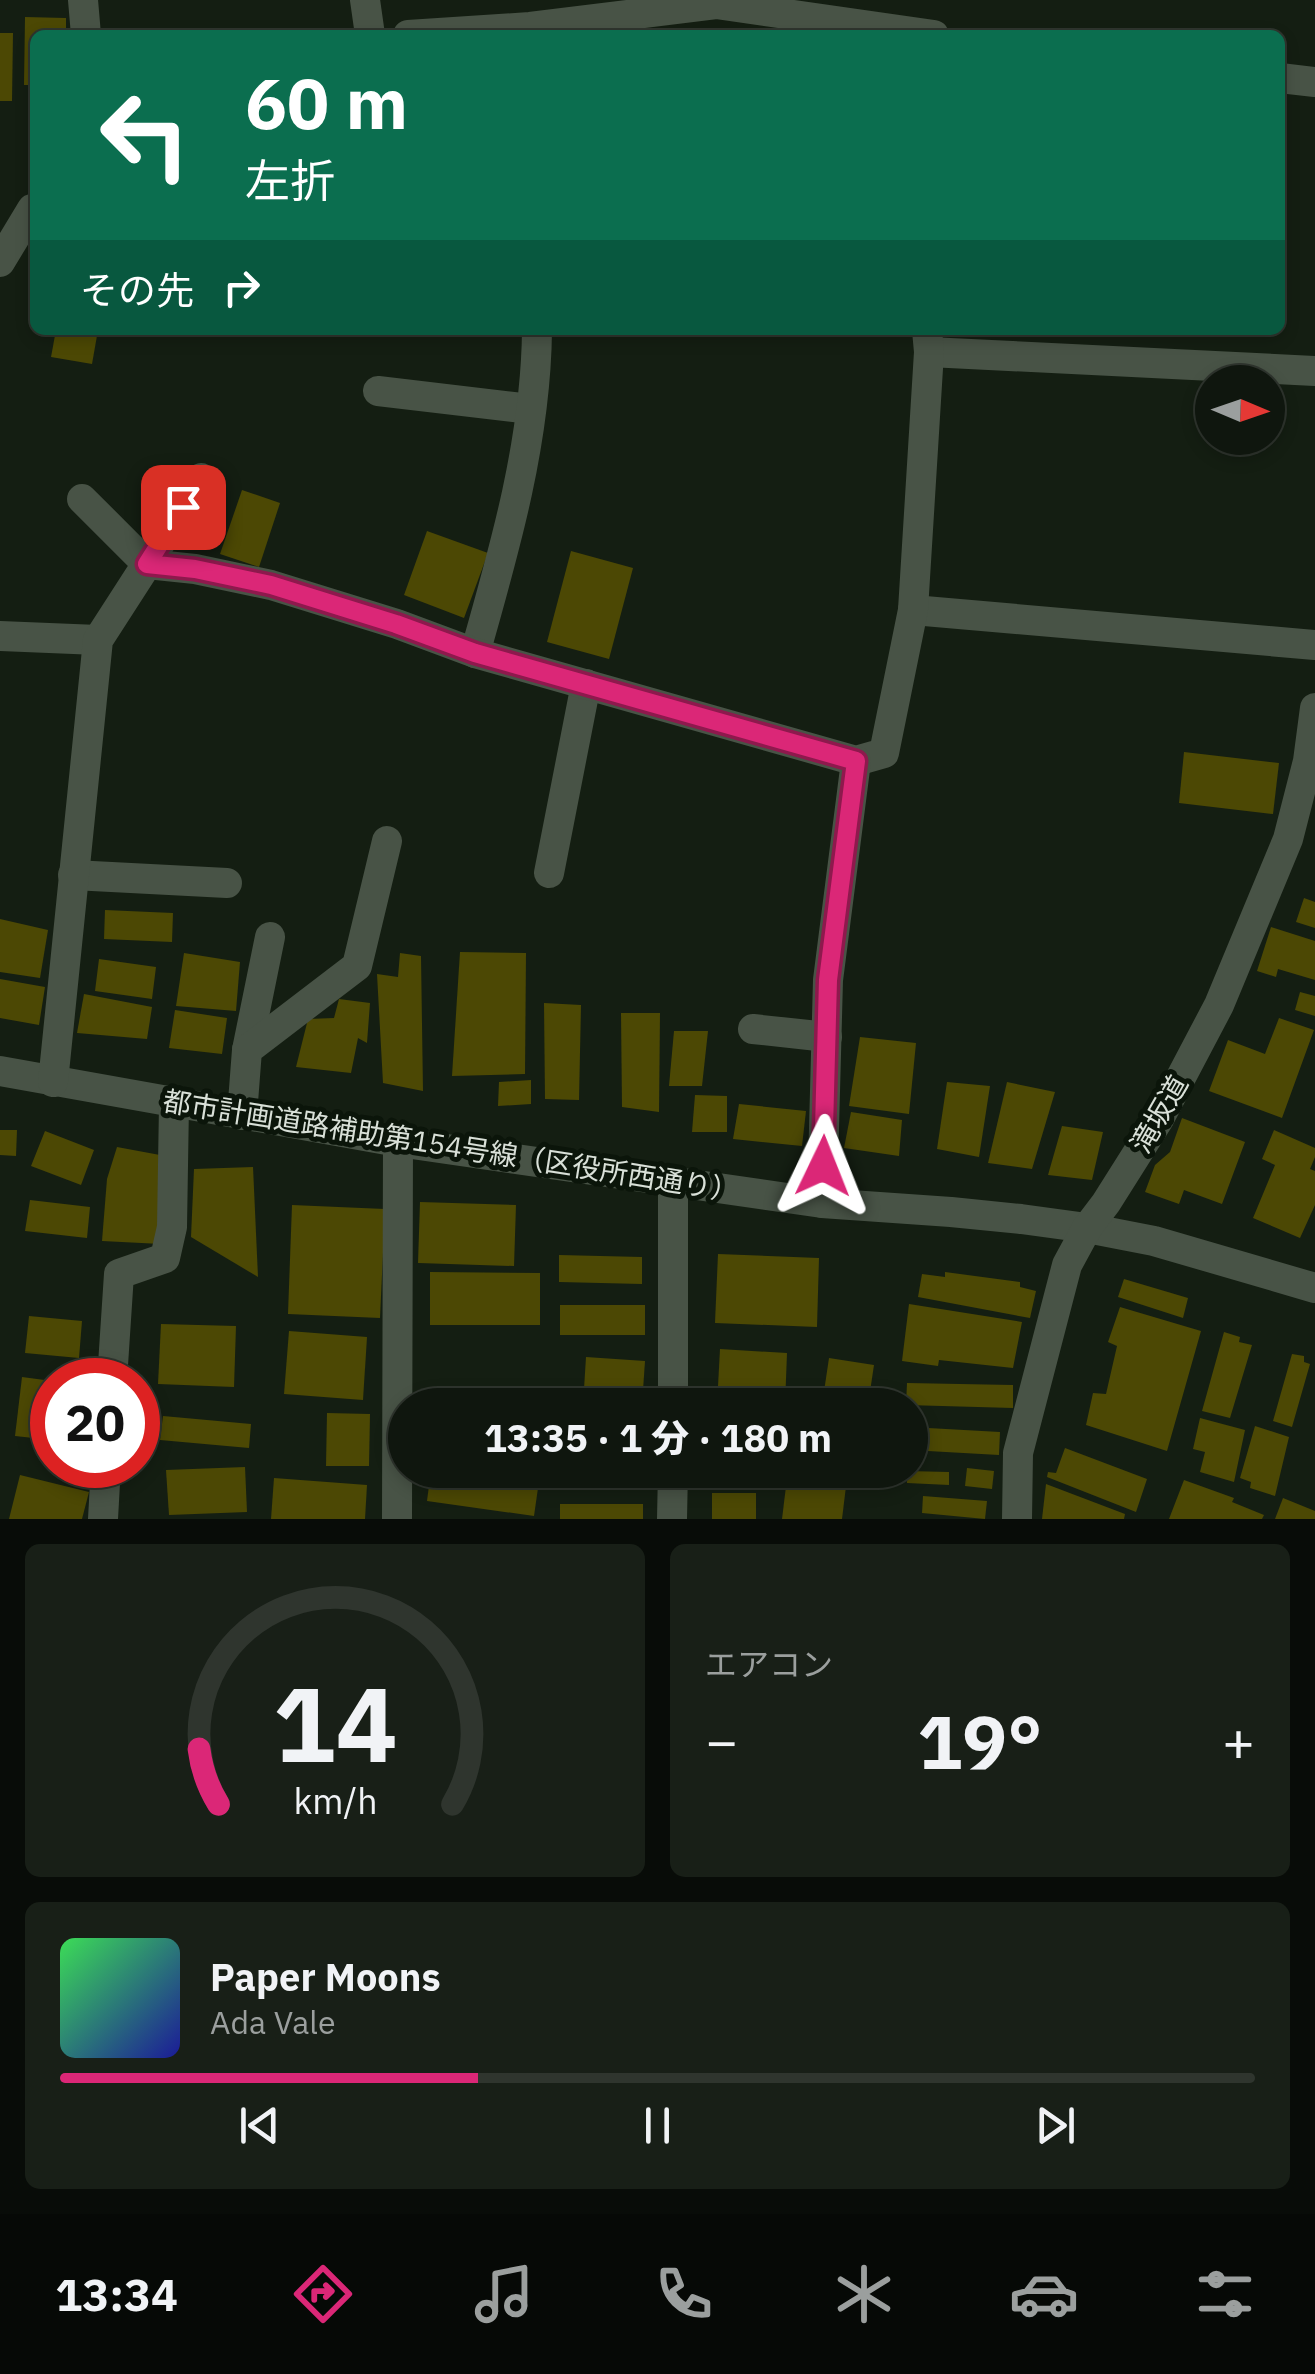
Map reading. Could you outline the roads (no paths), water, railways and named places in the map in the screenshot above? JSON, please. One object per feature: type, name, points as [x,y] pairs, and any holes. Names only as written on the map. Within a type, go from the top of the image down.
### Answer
[{"type":"street","points":[[83,0],[86,30]]},
{"type":"street","points":[[365,0],[369,30]]},
{"type":"street","points":[[537,30],[716,4],[884,30]]},
{"type":"street","points":[[1285,79],[1315,82]]},
{"type":"street","points":[[0,262],[30,212]]},
{"type":"street","points":[[475,653],[508,539],[531,408],[537,335]]},
{"type":"street","points":[[82,499],[147,564],[195,569],[271,585],[475,653],[856,761],[884,753],[913,610],[928,341],[1315,372]]},
{"type":"street","points":[[378,391],[531,408]]},
{"type":"street","points":[[53,1082],[98,640],[201,478]]},
{"type":"street","points":[[913,610],[1315,645]]},
{"type":"street","points":[[0,636],[98,640]]},
{"type":"street","points":[[549,872],[586,684]]},
{"type":"street","name":"滝坂道","points":[[1017,1519],[1018,1453],[1067,1265],[1159,1118],[1218,1005],[1288,839],[1312,762],[1315,708]]},
{"type":"street","points":[[822,1203],[828,980],[856,761]]},
{"type":"street","points":[[247,1050],[357,966],[387,841]]},
{"type":"street","points":[[73,876],[227,882]]},
{"type":"street","points":[[242,1116],[247,1050],[270,937]]},
{"type":"street","points":[[753,1029],[827,1037]]},
{"type":"street","name":"都市計画道路補助第154号線（区役所西通り）","points":[[0,1071],[398,1142],[822,1203],[1021,1218],[1087,1228],[1154,1242],[1315,1288]]},
{"type":"street","points":[[113,1358],[119,1274],[165,1258],[172,1227],[174,1104]]},
{"type":"street","points":[[396,1519],[398,1142]]},
{"type":"street","points":[[673,1181],[673,1388]]},
{"type":"street","points":[[103,1519],[105,1488]]},
{"type":"street","points":[[672,1488],[672,1519]]}]
